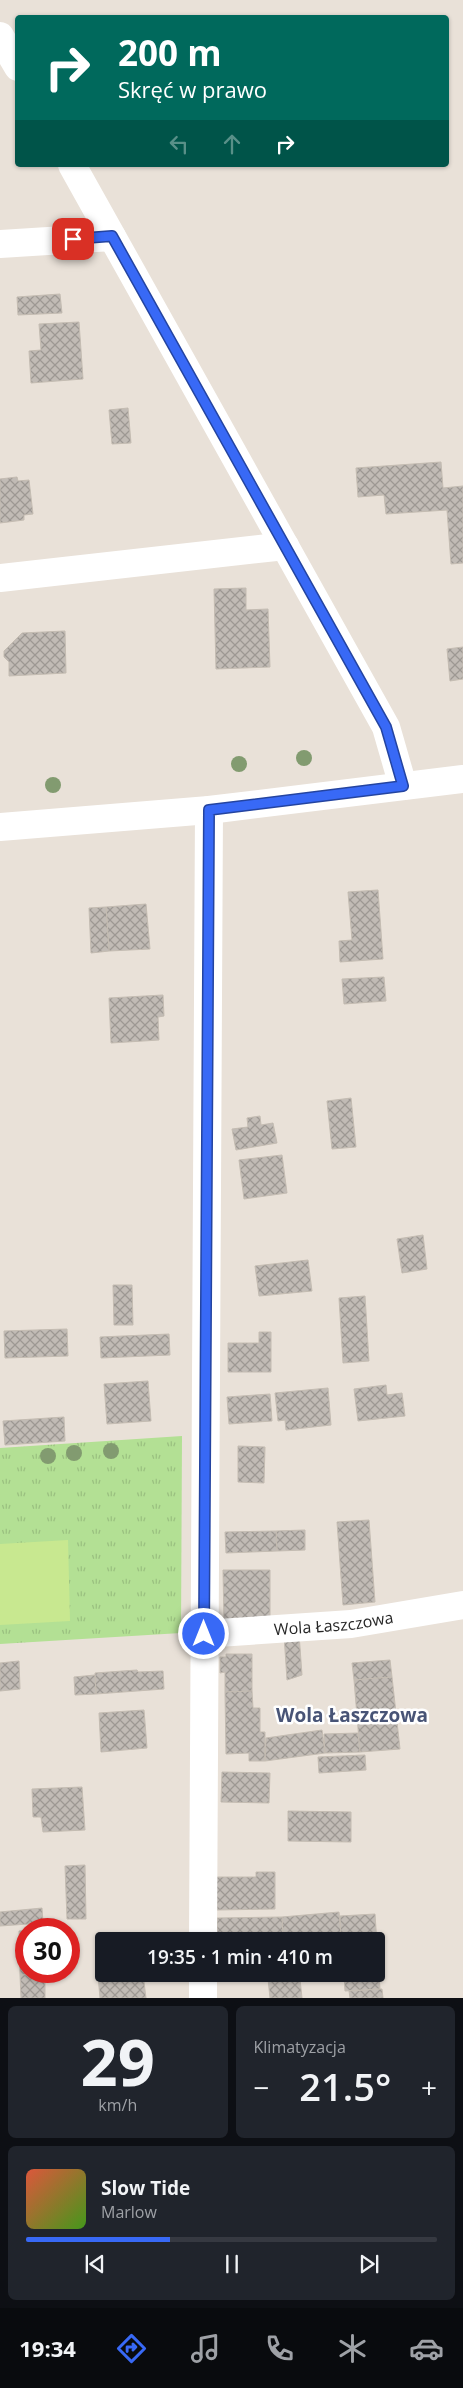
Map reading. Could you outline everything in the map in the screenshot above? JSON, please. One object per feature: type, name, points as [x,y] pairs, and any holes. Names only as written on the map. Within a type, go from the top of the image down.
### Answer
[{"type":"street","points":[[0,36],[15,63]]},
{"type":"street","points":[[73,167],[386,727],[403,786]]},
{"type":"street","points":[[0,244],[112,236]]},
{"type":"street","points":[[0,578],[285,546]]},
{"type":"street","points":[[0,827],[209,810],[463,779]]},
{"type":"street","points":[[203,1932],[209,810]]},
{"type":"street","name":"Wola Łaszczowa","points":[[204,1634],[351,1624],[463,1605]]},
{"type":"street","points":[[203,1982],[203,1998]]},
{"type":"green space","points":[[182,1436],[181,1633],[0,1644],[0,1448]]},
{"type":"green space","points":[[68,1540],[70,1621],[0,1625],[0,1544]]},
{"type":"building","points":[[60,294],[62,313],[18,315],[17,297]]},
{"type":"building","points":[[79,322],[83,379],[31,383],[29,351],[41,350],[39,324]]},
{"type":"building","points":[[128,408],[131,443],[112,444],[109,410]]},
{"type":"building","points":[[441,462],[443,488],[463,486],[463,563],[451,564],[447,510],[386,514],[384,495],[358,497],[356,468]]},
{"type":"building","points":[[17,477],[18,481],[29,480],[33,514],[24,515],[24,520],[0,523],[0,479]]},
{"type":"building","points":[[246,588],[246,610],[268,609],[270,667],[216,669],[214,589]]},
{"type":"building","points":[[65,631],[66,673],[9,676],[9,662],[4,657],[4,651],[22,633]]},
{"type":"building","points":[[463,647],[463,679],[450,681],[447,649]]},
{"type":"building","points":[[378,890],[383,959],[340,962],[339,941],[352,940],[348,892]]},
{"type":"building","points":[[146,904],[150,949],[109,951],[106,907]]},
{"type":"building","points":[[106,907],[109,951],[91,953],[89,908]]},
{"type":"building","points":[[384,977],[386,1001],[344,1004],[342,979]]},
{"type":"building","points":[[163,995],[164,1016],[158,1017],[159,1040],[111,1043],[109,998]]},
{"type":"building","points":[[351,1098],[356,1147],[332,1149],[327,1101]]},
{"type":"building","points":[[260,1116],[261,1125],[273,1123],[277,1143],[236,1150],[232,1129],[248,1127],[247,1118]]},
{"type":"building","points":[[282,1155],[287,1193],[244,1199],[239,1160]]},
{"type":"building","points":[[423,1235],[427,1269],[402,1273],[397,1239]]},
{"type":"building","points":[[308,1260],[312,1291],[259,1296],[255,1266]]},
{"type":"building","points":[[113,1285],[132,1285],[133,1325],[114,1325]]},
{"type":"building","points":[[365,1296],[369,1361],[343,1363],[339,1298]]},
{"type":"building","points":[[67,1329],[68,1356],[5,1358],[4,1331]]},
{"type":"building","points":[[259,1332],[271,1332],[271,1372],[228,1372],[228,1343],[259,1343]]},
{"type":"building","points":[[169,1334],[170,1355],[101,1358],[100,1337]]},
{"type":"building","points":[[148,1381],[151,1421],[107,1424],[104,1384]]},
{"type":"building","points":[[386,1385],[387,1395],[402,1393],[405,1416],[358,1421],[354,1389]]},
{"type":"building","points":[[328,1388],[331,1425],[286,1430],[285,1420],[278,1421],[275,1393]]},
{"type":"building","points":[[270,1394],[272,1421],[229,1424],[227,1397]]},
{"type":"building","points":[[64,1417],[65,1441],[5,1445],[3,1421]]},
{"type":"building","points":[[238,1446],[265,1447],[264,1483],[238,1482]]},
{"type":"building","points":[[369,1520],[375,1602],[343,1605],[337,1522]]},
{"type":"building","points":[[305,1530],[305,1550],[277,1551],[276,1531]]},
{"type":"building","points":[[276,1531],[277,1551],[226,1553],[225,1532]]},
{"type":"building","points":[[223,1570],[270,1570],[270,1621],[224,1622]]},
{"type":"building","points":[[299,1634],[302,1675],[287,1680],[284,1635]]},
{"type":"building","points":[[226,1654],[252,1654],[252,1691],[225,1692],[225,1672],[220,1673],[220,1657],[226,1657]]},
{"type":"building","points":[[390,1660],[392,1677],[354,1680],[352,1663]]},
{"type":"building","points":[[19,1661],[20,1689],[0,1691],[0,1663]]},
{"type":"building","points":[[137,1670],[138,1672],[163,1671],[164,1689],[96,1694],[95,1673]]},
{"type":"building","points":[[95,1675],[96,1694],[75,1695],[74,1677]]},
{"type":"building","points":[[392,1677],[400,1749],[360,1752],[354,1680]]},
{"type":"building","points":[[252,1691],[253,1708],[260,1708],[260,1732],[265,1732],[265,1761],[249,1761],[249,1753],[226,1754],[225,1692]]},
{"type":"building","points":[[144,1710],[147,1748],[101,1752],[99,1713]]},
{"type":"building","points":[[322,1730],[325,1753],[265,1761],[266,1738]]},
{"type":"building","points":[[358,1733],[360,1752],[325,1753],[324,1734]]},
{"type":"building","points":[[365,1755],[366,1770],[319,1773],[318,1757]]},
{"type":"building","points":[[222,1772],[270,1773],[269,1803],[221,1802]]},
{"type":"building","points":[[82,1787],[85,1830],[43,1832],[41,1817],[33,1817],[32,1789]]},
{"type":"building","points":[[288,1811],[351,1812],[351,1842],[288,1841]]},
{"type":"building","points":[[85,1865],[86,1919],[67,1918],[65,1866]]},
{"type":"building","points":[[256,1872],[275,1872],[275,1909],[217,1910],[216,1877],[256,1877]]},
{"type":"building","points":[[42,1908],[43,1918],[15,1918],[15,1925],[0,1926],[0,1912]]},
{"type":"building","points":[[339,1912],[341,1932],[283,1932],[282,1917]]},
{"type":"building","points":[[375,1914],[376,1932],[341,1932],[340,1916]]},
{"type":"building","points":[[282,1917],[283,1932],[217,1932],[217,1918]]},
{"type":"building","points":[[99,1982],[144,1982],[146,1998],[100,1998]]},
{"type":"building","points":[[268,1982],[300,1982],[302,1998],[270,1998]]},
{"type":"building","points":[[344,1982],[380,1982],[380,1989],[345,1991]]},
{"type":"building","points":[[20,1983],[45,1983],[45,1998],[21,1998]]},
{"type":"building","points":[[382,1989],[383,1998],[350,1998],[349,1991]]},
{"type":"district","name":"Wola Łaszczowa","points":[[352,1715]]},
{"type":"route","points":[[73,239],[112,236],[386,727],[394,748],[403,786],[209,810],[204,1634]]}]
